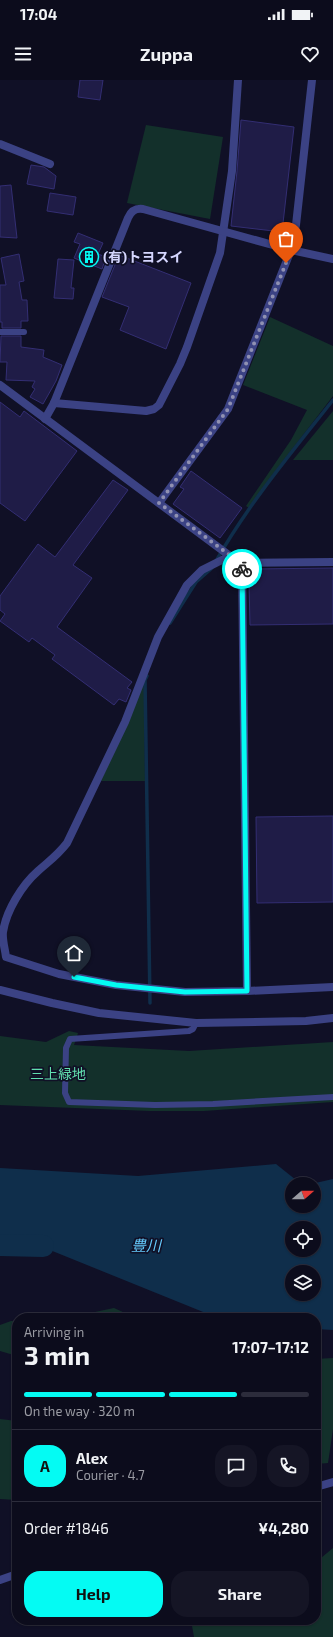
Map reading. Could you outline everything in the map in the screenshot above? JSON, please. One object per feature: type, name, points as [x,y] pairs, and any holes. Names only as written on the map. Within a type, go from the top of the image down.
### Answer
[{"type":"street","points":[[54,403],[146,411],[154,409],[159,405],[187,347],[220,253],[232,171],[238,80]]},
{"type":"street","points":[[159,503],[228,409],[291,250],[296,225],[312,80]]},
{"type":"street","points":[[0,144],[50,164]]},
{"type":"street","points":[[45,419],[54,403],[131,212],[139,208],[291,250],[333,260]]},
{"type":"street","points":[[0,385],[242,564],[333,562]]},
{"type":"street","points":[[230,556],[202,570],[187,585],[158,637],[125,722],[66,843],[58,855],[36,872],[22,890],[8,917],[3,933],[6,956],[59,974],[116,985],[185,992],[333,987]]},
{"type":"street","points":[[242,564],[247,991]]},
{"type":"street","points":[[0,990],[52,1004],[99,1013],[196,1023],[306,1021],[333,1018]]},
{"type":"street","points":[[321,1486],[333,1482]]},
{"type":"street","points":[[0,1580],[12,1576]]},
{"type":"lane","points":[[0,332],[24,332]]},
{"type":"lane","points":[[196,1023],[193,1029],[189,1031],[71,1038],[66,1048],[65,1093],[69,1102],[155,1105],[214,1104],[333,1097]]},
{"type":"green space","points":[[146,125],[223,137],[210,219],[127,203]]},
{"type":"green space","points":[[270,317],[333,346],[333,396],[249,508],[246,506],[291,440],[307,410],[243,385]]},
{"type":"green space","points":[[333,411],[333,460],[293,460]]},
{"type":"green space","points":[[144,681],[145,781],[101,781]]},
{"type":"green space","name":"三上緑地","points":[[69,1031],[78,1033],[74,1045],[189,1051],[333,1042],[333,1102],[204,1111],[150,1111],[0,1105],[0,1036],[46,1042]]},
{"type":"green space","points":[[114,1308],[125,1313],[93,1313]]},
{"type":"green space","points":[[12,1321],[12,1355],[0,1351],[0,1325]]},
{"type":"green space","points":[[333,1358],[333,1429],[328,1463],[321,1464],[321,1359]]},
{"type":"green space","points":[[0,1419],[12,1420],[12,1500],[0,1499]]},
{"type":"green space","points":[[333,1548],[333,1637],[194,1637],[192,1625],[321,1625],[321,1558]]},
{"type":"water","points":[[276,1164],[292,1177],[285,1177],[285,1213],[321,1213],[321,1182],[333,1179],[333,1330],[321,1329],[321,1313],[206,1313],[45,1248],[0,1244],[0,1168],[138,1176]]},
{"type":"building","points":[[80,80],[103,80],[100,100],[78,97]]},
{"type":"building","points":[[241,120],[294,127],[282,232],[231,226]]},
{"type":"building","points":[[31,165],[44,167],[56,176],[54,189],[27,184]]},
{"type":"building","points":[[11,185],[17,238],[0,237],[0,186]]},
{"type":"building","points":[[50,193],[76,197],[73,215],[47,211]]},
{"type":"building","points":[[78,233],[103,243],[98,254],[106,257],[102,269],[74,258],[80,244],[74,242]]},
{"type":"building","points":[[19,254],[24,281],[19,282],[22,300],[27,300],[28,321],[21,321],[21,328],[2,328],[2,322],[0,322],[0,285],[6,285],[1,258]]},
{"type":"building","points":[[119,255],[191,283],[166,349],[120,330],[129,307],[102,297]]},
{"type":"building","points":[[58,259],[74,260],[71,288],[74,288],[73,299],[54,298]]},
{"type":"building","points":[[1,336],[21,336],[21,347],[44,350],[43,357],[62,365],[56,381],[43,404],[30,397],[35,389],[32,387],[35,381],[6,380],[7,362],[0,362]]},
{"type":"building","points":[[0,402],[20,417],[24,411],[77,451],[25,521],[0,503]]},
{"type":"building","points":[[191,471],[242,508],[220,538],[173,504],[184,489],[180,487]]},
{"type":"building","points":[[113,480],[128,490],[73,565],[92,578],[57,627],[132,682],[127,688],[131,690],[126,702],[119,699],[114,705],[52,659],[55,655],[32,638],[29,642],[0,621],[5,614],[0,610],[0,596],[38,544],[55,557]]},
{"type":"building","points":[[333,568],[333,624],[250,625],[249,583],[255,583],[254,569]]},
{"type":"building","points":[[333,816],[333,902],[257,903],[256,817]]},
{"type":"waterway","points":[[216,561],[257,498],[333,400]]},
{"type":"waterway","points":[[170,623],[196,582],[212,568]]},
{"type":"waterway","points":[[147,676],[145,680],[150,1003]]},
{"type":"waterway","name":"豊川","points":[[0,1245],[43,1246]]},
{"type":"way so far","points":[[242,569],[242,564],[159,503],[228,409],[286,263]]},
{"type":"place","name":"(有)トヨスイ","points":[[89,257]]},
{"type":"route","points":[[74,977],[116,985],[185,992],[247,991],[242,569]]}]
